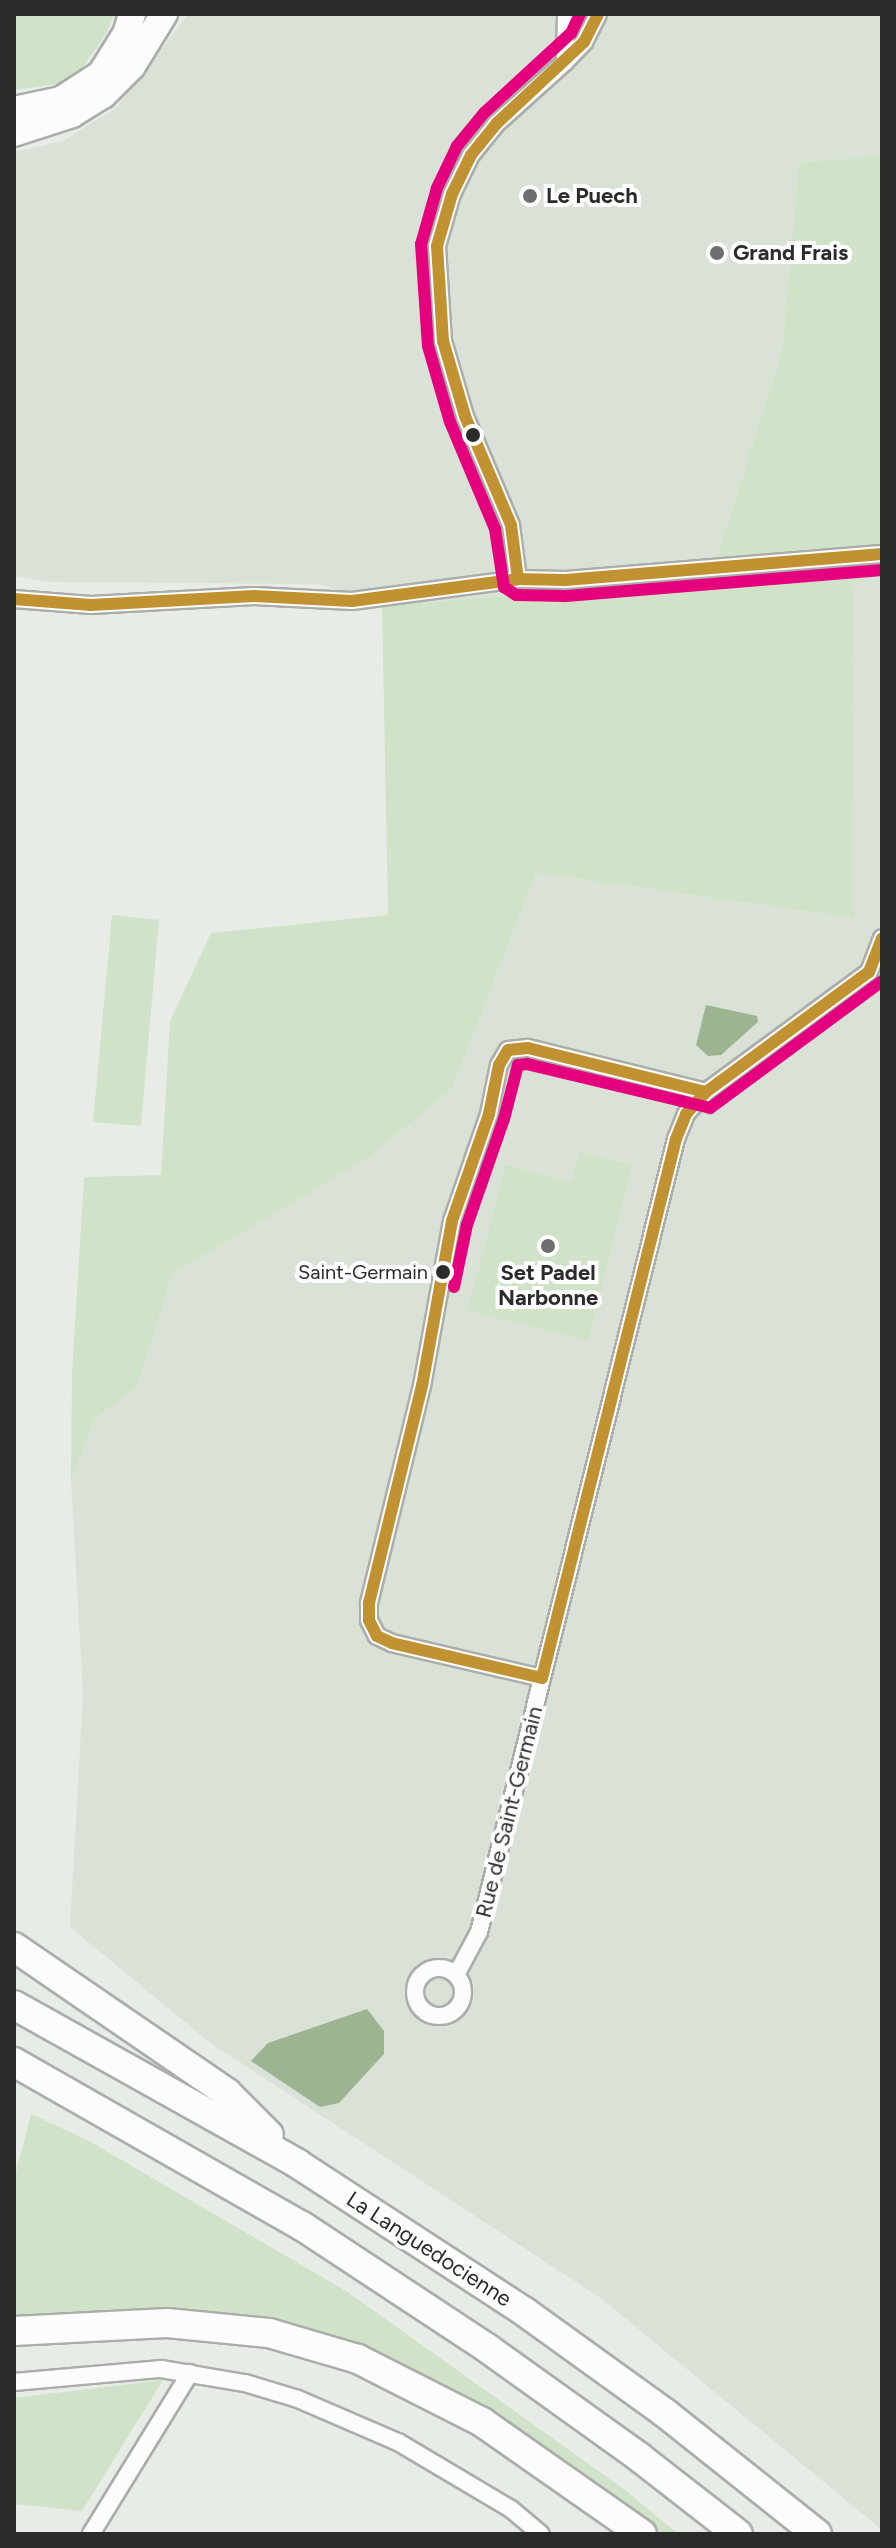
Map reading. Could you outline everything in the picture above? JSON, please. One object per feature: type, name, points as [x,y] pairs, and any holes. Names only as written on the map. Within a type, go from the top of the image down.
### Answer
[{"type":"highway","points":[[14,1947],[227,2093],[298,2164]]},
{"type":"highway","name":"La Languedocienne","points":[[14,2005],[298,2164],[525,2312],[665,2413],[817,2534]]},
{"type":"highway","points":[[14,2062],[302,2226],[487,2348],[639,2457],[738,2534]]},
{"type":"highway","points":[[14,2331],[167,2323],[269,2333],[358,2359],[482,2422],[642,2534]]},
{"type":"main road","points":[[14,110],[61,100],[101,74],[126,34],[132,14]]},
{"type":"main road","points":[[14,133],[72,114],[103,95],[132,66],[164,14]]},
{"type":"street","points":[[565,62],[566,14]]},
{"type":"street","points":[[518,579],[511,525],[465,416],[443,341],[437,246],[452,194],[471,155],[496,124],[584,42],[598,14]]},
{"type":"street","points":[[14,599],[91,605],[254,596],[352,601],[518,579],[565,580],[882,554]]},
{"type":"street","name":"Rue de Saint-Germain","points":[[456,1975],[479,1932],[676,1139],[686,1114],[706,1092],[869,972],[882,938]]},
{"type":"street","points":[[542,1678],[392,1643],[377,1636],[369,1620],[369,1603],[422,1386],[438,1283],[452,1221],[489,1114],[499,1065],[508,1050],[528,1048],[706,1092]]},
{"type":"street","points":[[14,2382],[161,2369],[245,2383],[298,2399],[398,2442],[511,2509],[541,2534]]},
{"type":"street","points":[[91,2534],[190,2373]]},
{"type":"shaded area","points":[[14,14],[114,14],[107,33],[72,82],[14,90]]},
{"type":"shaded area","points":[[188,14],[882,14],[882,156],[799,162],[782,352],[710,579],[382,606],[319,584],[50,582],[14,576],[14,152],[63,141],[116,108]]},
{"type":"shaded area","points":[[882,156],[882,576],[853,582],[854,918],[536,873],[452,1089],[366,1159],[172,1274],[137,1387],[94,1420],[71,1481],[72,1372],[84,1177],[161,1175],[170,1021],[211,933],[388,915],[382,606],[710,579],[782,352],[799,162]]},
{"type":"shaded area","points":[[882,576],[882,2530],[602,2299],[209,2042],[70,1927],[83,1694],[71,1481],[94,1420],[137,1387],[171,1274],[366,1159],[452,1089],[536,873],[854,918],[853,581]]},
{"type":"shaded area","points":[[112,915],[159,920],[141,1126],[93,1122]]},
{"type":"shaded area","points":[[706,1005],[757,1016],[758,1022],[721,1055],[708,1056],[696,1045]]},
{"type":"shaded area","name":"Set Padel Narbonne","points":[[579,1152],[632,1165],[588,1341],[468,1311],[505,1165],[571,1182]]},
{"type":"shaded area","points":[[367,2009],[384,2031],[384,2054],[339,2103],[320,2107],[251,2061],[268,2043]]},
{"type":"shaded area","points":[[31,2114],[89,2141],[346,2291],[625,2490],[678,2534],[654,2534],[361,2351],[14,2322],[14,2180]]},
{"type":"shaded area","points":[[163,2380],[82,2511],[14,2504],[14,2398]]},
{"type":"transit line","points":[[580,14],[571,33],[484,113],[457,146],[437,188],[421,244],[428,346],[450,422],[495,529],[504,587],[516,595],[566,596],[882,570]]},
{"type":"transit line","points":[[518,579],[511,525],[465,416],[443,341],[437,246],[452,194],[471,155],[496,124],[584,42],[598,14]]},
{"type":"transit line","points":[[14,599],[91,605],[254,596],[352,601],[518,579],[565,580],[882,554]]},
{"type":"transit line","points":[[542,1678],[676,1139],[686,1114],[706,1092],[869,972],[882,938]]},
{"type":"transit line","points":[[454,1287],[467,1225],[504,1119],[518,1065],[527,1064],[710,1108],[882,981]]},
{"type":"transit line","points":[[542,1678],[392,1643],[377,1636],[369,1620],[369,1603],[422,1386],[452,1221],[489,1114],[499,1065],[508,1050],[528,1048],[706,1092]]},
{"type":"place","name":"Le Puech","points":[[530,196]]},
{"type":"place","name":"Grand Frais","points":[[717,253]]},
{"type":"place","name":"Set Padel Narbonne","points":[[548,1246]]},
{"type":"place","name":"Saint-Germain","points":[[443,1272]]}]
